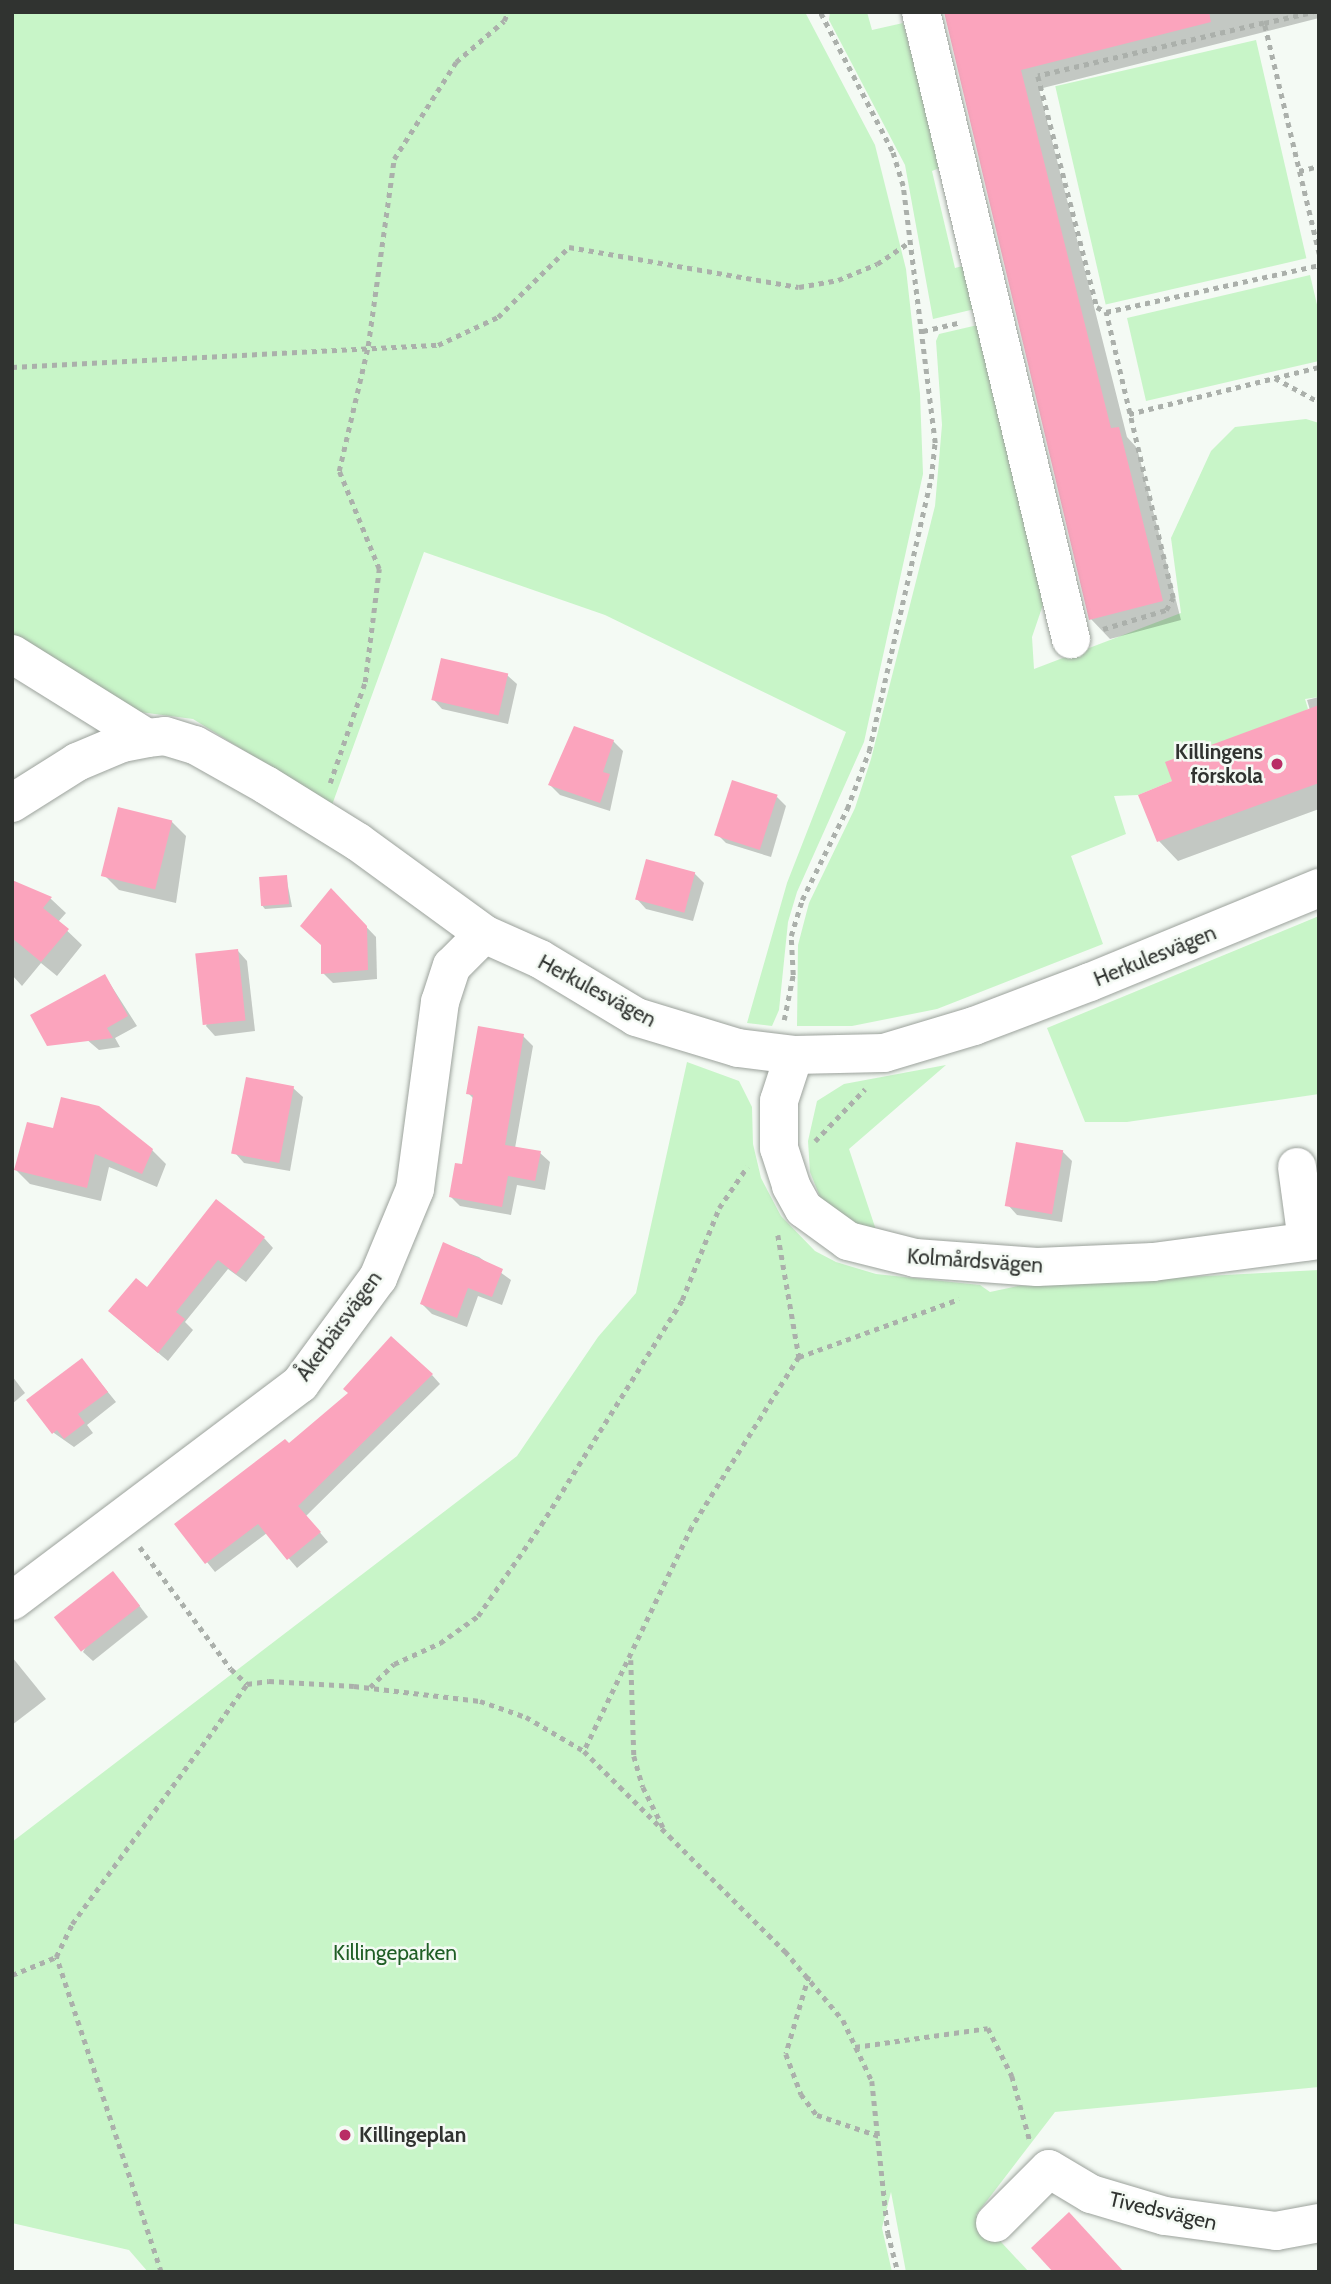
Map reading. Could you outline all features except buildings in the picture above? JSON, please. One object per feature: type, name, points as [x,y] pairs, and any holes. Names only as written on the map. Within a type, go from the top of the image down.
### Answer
[{"type":"street","points":[[921,12],[1071,639]]},
{"type":"street","name":"Herkulesvägen","points":[[12,654],[147,737],[165,736],[195,745],[318,817],[484,934],[540,959],[635,1017],[749,1050],[794,1055],[884,1054],[950,1034],[1090,982],[1319,888]]},
{"type":"street","points":[[12,803],[78,762],[122,743],[147,737]]},
{"type":"street","name":"Åkerbärsvägen","points":[[12,1601],[300,1384],[378,1278],[415,1189],[440,1002],[452,966],[484,934]]},
{"type":"street","name":"Kolmårdsvägen","points":[[794,1055],[776,1124],[788,1178],[804,1209],[829,1232],[880,1252],[915,1258],[1093,1266],[1313,1240]]},
{"type":"street","points":[[1297,1167],[1313,1240]]},
{"type":"street","name":"Tivedsvägen","points":[[1040,2179],[1049,2168],[1091,2194],[1165,2216],[1247,2230],[1276,2231],[1319,2223]]},
{"type":"street","points":[[995,2223],[1040,2179]]},
{"type":"path","points":[[318,817],[365,682],[379,569],[339,471],[368,346],[394,159],[456,62],[505,21],[508,12]]},
{"type":"path","points":[[749,1050],[754,1027],[781,1030],[791,986],[791,936],[796,917],[869,751],[932,479],[934,443],[902,186],[892,151],[820,12]]},
{"type":"path","points":[[1071,639],[1166,610],[1171,604],[1106,312],[1092,299],[1038,76],[1313,12]]},
{"type":"path","points":[[1264,23],[1319,254]]},
{"type":"path","points":[[1299,171],[1319,166]]},
{"type":"path","points":[[12,367],[368,346],[438,345],[498,317],[569,247],[799,287],[838,280],[877,264],[910,242]]},
{"type":"path","points":[[1106,312],[1319,265]]},
{"type":"path","points":[[1129,414],[1319,367]]},
{"type":"path","points":[[1274,378],[1319,402]]},
{"type":"path","points":[[788,1178],[813,1143],[872,1083]]},
{"type":"path","points":[[369,1687],[394,1664],[440,1643],[478,1616],[541,1525],[682,1300],[719,1208],[753,1160]]},
{"type":"path","points":[[777,1221],[799,1357]]},
{"type":"path","points":[[584,1751],[631,1659],[692,1527],[799,1357],[964,1297]]},
{"type":"path","points":[[118,1520],[231,1670],[247,1684]]},
{"type":"path","points":[[631,1659],[634,1756],[643,1787],[666,1832]]},
{"type":"path","points":[[161,2272],[57,1957],[72,1924],[247,1684],[269,1681],[369,1687],[480,1701],[526,1717],[584,1751],[809,1976],[843,2020],[872,2081],[888,2233],[898,2272]]},
{"type":"path","points":[[12,1975],[57,1957]]},
{"type":"path","points":[[809,1976],[786,2054],[801,2094],[817,2115],[879,2136]]},
{"type":"path","points":[[855,2047],[988,2028],[1012,2076],[1040,2179]]},
{"type":"green space","points":[[12,12],[805,12],[875,145],[906,269],[920,394],[923,474],[864,742],[797,892],[788,922],[779,1010],[772,1026],[747,1023],[787,883],[846,732],[605,615],[424,552],[332,805],[193,719],[132,711],[12,634]]},
{"type":"green space","points":[[830,12],[867,12],[872,30],[903,23],[942,167],[932,171],[955,268],[966,265],[979,308],[933,319],[905,165],[829,20]]},
{"type":"green space","points":[[1256,40],[1306,258],[1106,305],[1055,86]]},
{"type":"green space","points":[[1310,275],[1319,313],[1319,361],[1146,401],[1127,318]]},
{"type":"green space","points":[[982,324],[1048,590],[1032,637],[1034,669],[1181,613],[1171,538],[1211,451],[1235,427],[1306,419],[1319,423],[1319,697],[1305,699],[1308,709],[1172,781],[1138,795],[1114,796],[1126,834],[1071,856],[1103,944],[937,1009],[852,1026],[797,1026],[798,945],[809,903],[855,808],[871,759],[935,506],[942,425],[936,341],[939,334]]},
{"type":"green space","points":[[1319,916],[1319,1094],[1127,1122],[1085,1122],[1047,1028]]},
{"type":"green space","name":"Killingeparken","points":[[687,1062],[739,1081],[752,1107],[753,1144],[761,1178],[781,1216],[815,1251],[836,1262],[876,1274],[980,1285],[990,1292],[1018,1286],[1319,1270],[1319,2087],[1055,2112],[976,2215],[1029,2272],[906,2272],[891,2192],[882,2228],[892,2272],[148,2272],[129,2250],[12,2223],[12,1842],[517,1456],[598,1337],[636,1293]]},
{"type":"green space","points":[[946,1065],[849,1149],[878,1236],[824,1207],[810,1172],[808,1141],[817,1101],[844,1084]]},
{"type":"place","name":"Killingens förskola","points":[[1277,764]]},
{"type":"place","name":"Killingeplan","points":[[345,2135]]}]
